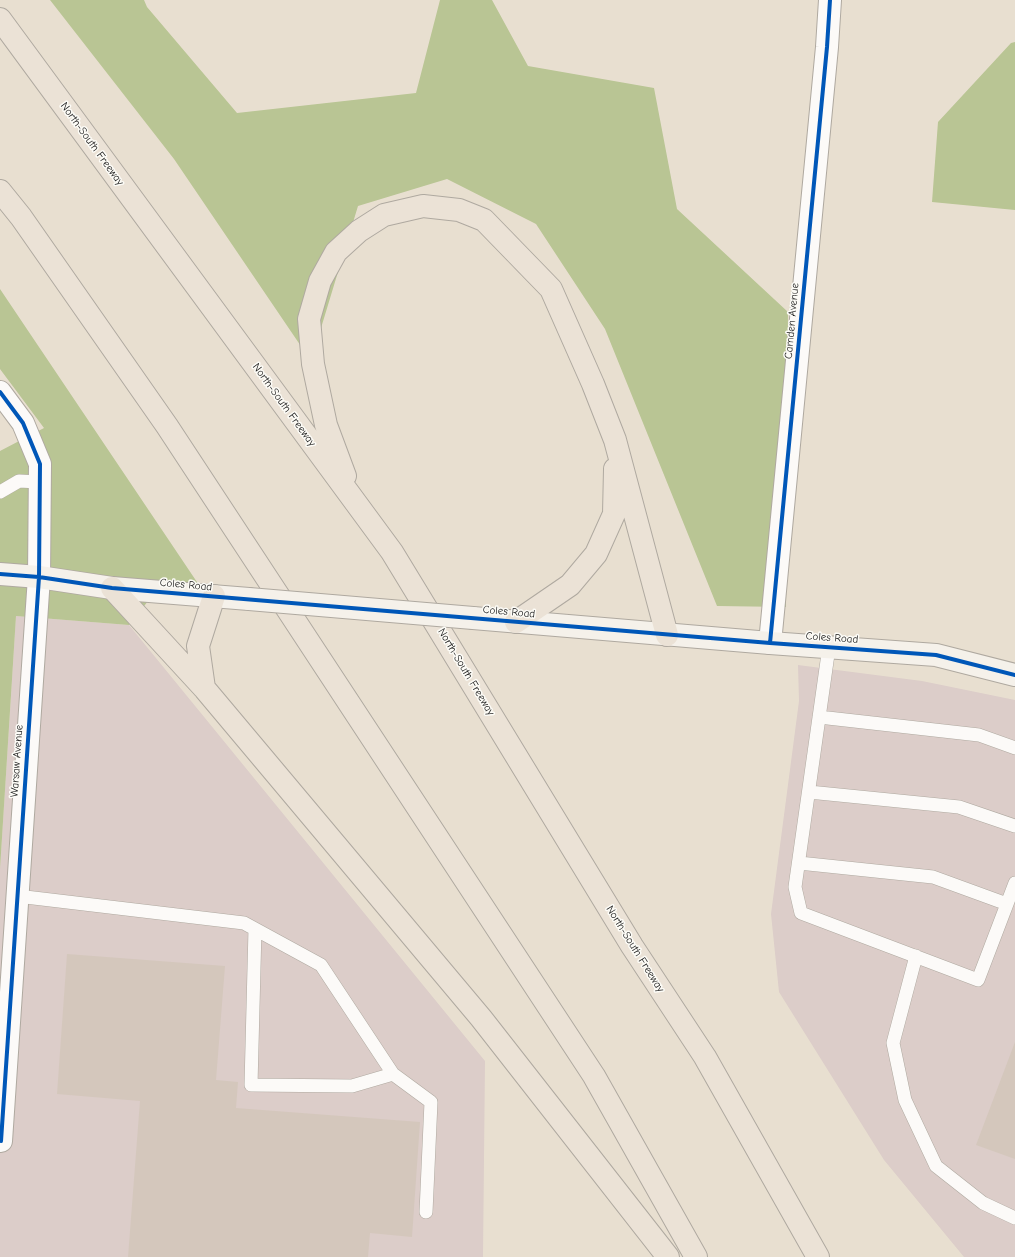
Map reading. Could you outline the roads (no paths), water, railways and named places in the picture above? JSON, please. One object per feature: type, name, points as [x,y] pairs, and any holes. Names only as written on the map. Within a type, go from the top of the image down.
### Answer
[{"type":"highway","name":"North-South Freeway","points":[[0,19],[392,552],[632,946],[705,1057],[818,1257]]},
{"type":"highway","points":[[0,191],[21,217],[167,426],[594,1076],[696,1257]]},
{"type":"highway","points":[[355,501],[326,425],[313,364],[309,319],[320,281],[336,252],[359,231],[384,215],[424,206],[459,210],[484,220],[551,290],[593,384],[615,440],[667,635]]},
{"type":"highway","points":[[516,622],[570,585],[596,554],[614,514],[615,440]]},
{"type":"highway","points":[[112,588],[204,688],[481,1018],[668,1257]]},
{"type":"highway","points":[[204,688],[198,646],[214,596]]},
{"type":"street","name":"Camden Avenue","points":[[770,643],[827,47],[830,0]]},
{"type":"street","name":"Warsaw Avenue","points":[[0,392],[23,423],[40,464],[38,577],[1,1141]]},
{"type":"street","name":"Coles Road","points":[[0,574],[38,577],[112,588],[667,635],[936,655],[1015,675]]},
{"type":"lane","points":[[0,492],[19,481],[39,482]]},
{"type":"lane","points":[[829,647],[795,887],[801,913],[978,980],[1015,883]]},
{"type":"lane","points":[[819,716],[979,735],[1015,748]]},
{"type":"lane","points":[[809,792],[959,808],[1015,826]]},
{"type":"lane","points":[[799,863],[933,877],[1007,904]]},
{"type":"lane","points":[[17,896],[244,923],[321,965],[393,1074],[431,1102],[426,1212]]},
{"type":"lane","points":[[255,929],[251,1085],[352,1086],[393,1074]]},
{"type":"lane","points":[[916,956],[893,1043],[905,1100],[936,1166],[983,1203],[1015,1218]]}]
